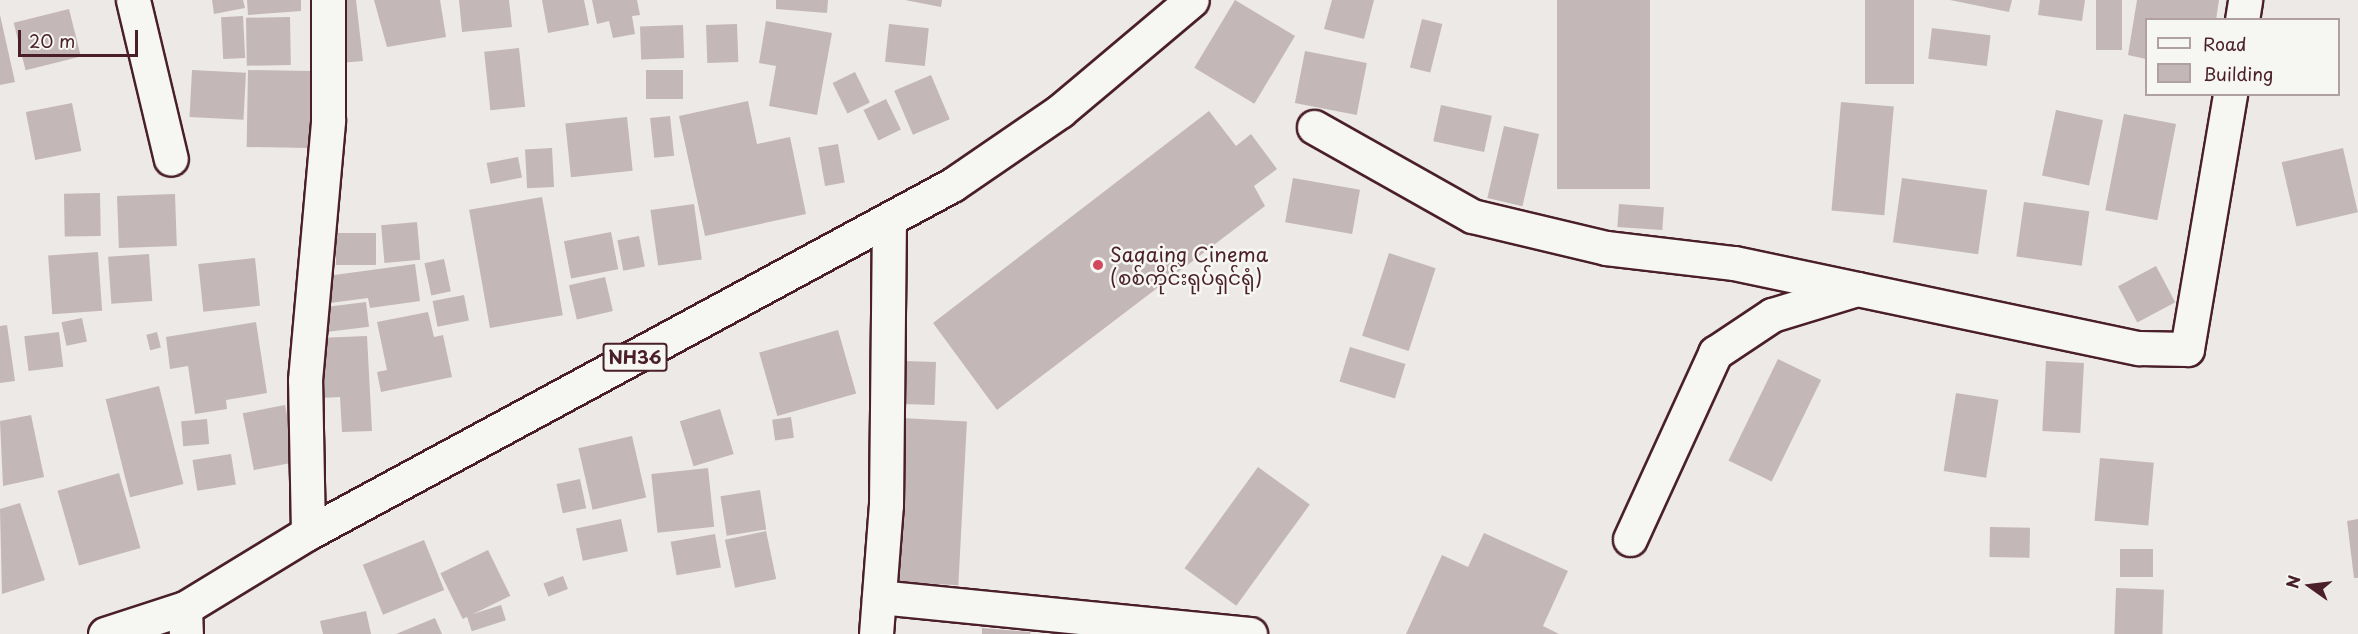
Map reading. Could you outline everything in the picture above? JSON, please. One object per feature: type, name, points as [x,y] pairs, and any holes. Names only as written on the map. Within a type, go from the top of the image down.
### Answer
[{"type":"main road","points":[[133,0],[171,159]]},
{"type":"main road","points":[[308,533],[305,380],[328,120],[328,0]]},
{"type":"main road","name":"NH36","points":[[1145,43],[1177,0]]},
{"type":"main road","name":"NH36","points":[[105,634],[186,621],[308,533],[889,221],[1008,149],[1145,43],[1192,0]]},
{"type":"main road","points":[[2242,18],[2245,0]]},
{"type":"main road","points":[[1314,127],[1472,216],[1606,248],[1734,263],[2139,348],[2187,350],[2230,96]]},
{"type":"main road","points":[[876,634],[886,494],[889,221]]},
{"type":"main road","points":[[1630,539],[1715,353],[1772,315],[1859,289]]},
{"type":"main road","points":[[879,597],[1250,634]]},
{"type":"building","points":[[212,0],[243,0],[245,8],[214,14]]},
{"type":"building","points":[[247,0],[301,0],[301,11],[248,15]]},
{"type":"building","points":[[344,0],[356,0],[363,61],[340,63]]},
{"type":"building","points":[[374,0],[440,0],[446,37],[387,47]]},
{"type":"building","points":[[459,0],[509,0],[512,27],[462,32]]},
{"type":"building","points":[[542,0],[584,0],[589,25],[548,33]]},
{"type":"building","points":[[592,0],[637,0],[640,15],[632,16],[635,34],[613,38],[609,21],[597,24]]},
{"type":"building","points":[[776,0],[828,0],[827,13],[776,9]]},
{"type":"building","points":[[905,0],[942,0],[941,7]]},
{"type":"building","points":[[1235,0],[1295,36],[1254,104],[1194,68]]},
{"type":"building","points":[[1332,0],[1374,0],[1364,39],[1324,29]]},
{"type":"building","points":[[1557,0],[1650,0],[1650,189],[1557,189]]},
{"type":"building","points":[[1865,0],[1914,0],[1914,84],[1865,84]]},
{"type":"building","points":[[1950,0],[2012,0],[2009,12]]},
{"type":"building","points":[[2040,0],[2085,0],[2082,21],[2038,15]]},
{"type":"building","points":[[2096,0],[2122,0],[2122,50],[2096,50]]},
{"type":"building","points":[[2137,0],[2219,0],[2216,18],[2145,18],[2145,59],[2128,55]]},
{"type":"building","points":[[69,9],[81,57],[26,70],[14,23]]},
{"type":"building","points":[[0,15],[15,82],[0,85]]},
{"type":"building","points":[[243,16],[245,58],[223,59],[221,17]]},
{"type":"building","points":[[290,17],[291,65],[247,66],[246,18]]},
{"type":"building","points":[[1422,19],[1442,24],[1430,73],[1410,68]]},
{"type":"building","points":[[766,21],[832,33],[817,115],[769,106],[776,66],[759,63]]},
{"type":"building","points":[[737,24],[738,62],[707,63],[706,25]]},
{"type":"building","points":[[889,24],[929,28],[925,66],[885,62]]},
{"type":"building","points":[[683,25],[684,58],[641,59],[640,27]]},
{"type":"building","points":[[1932,28],[1991,35],[1987,66],[1928,59]]},
{"type":"building","points":[[519,48],[525,107],[490,110],[484,52]]},
{"type":"building","points":[[1305,51],[1367,63],[1357,115],[1295,103]]},
{"type":"building","points":[[192,70],[246,73],[243,120],[190,117]]},
{"type":"building","points":[[248,70],[312,71],[311,148],[247,147]]},
{"type":"building","points":[[646,70],[683,70],[683,99],[646,99]]},
{"type":"building","points":[[855,72],[870,103],[847,114],[833,83]]},
{"type":"building","points":[[931,75],[950,119],[913,135],[894,91]]},
{"type":"building","points":[[886,99],[901,130],[878,141],[864,110]]},
{"type":"building","points":[[748,101],[757,144],[790,137],[806,214],[705,236],[679,116]]},
{"type":"building","points":[[1841,102],[1894,107],[1884,215],[1832,211]]},
{"type":"building","points":[[72,103],[81,151],[35,160],[26,112]]},
{"type":"building","points":[[1441,105],[1492,116],[1484,152],[1433,141]]},
{"type":"building","points":[[2056,110],[2103,120],[2089,186],[2042,176]]},
{"type":"building","name":"Sagaing Cinema (စစ်ကိုင်းရုပ်ရှင်ရုံ)","points":[[1209,111],[1236,146],[1251,134],[1277,169],[1254,186],[1265,206],[997,410],[933,323]]},
{"type":"building","points":[[2124,114],[2176,124],[2157,220],[2105,210]]},
{"type":"building","points":[[670,116],[674,156],[654,158],[650,118]]},
{"type":"building","points":[[627,117],[633,171],[571,177],[565,123]]},
{"type":"building","points":[[1504,126],[1539,134],[1522,206],[1487,198]]},
{"type":"building","points":[[838,144],[845,182],[825,186],[818,147]]},
{"type":"building","points":[[552,148],[554,187],[527,188],[525,149]]},
{"type":"building","points":[[2343,148],[2358,212],[2296,226],[2282,162]]},
{"type":"building","points":[[518,157],[522,178],[491,184],[487,163]]},
{"type":"building","points":[[1293,178],[1360,190],[1352,234],[1285,222]]},
{"type":"building","points":[[1902,178],[1987,190],[1978,254],[1893,242]]},
{"type":"building","points":[[100,193],[101,236],[65,237],[64,194]]},
{"type":"building","points":[[175,194],[177,246],[119,248],[117,196]]},
{"type":"building","points":[[542,197],[563,315],[490,328],[469,210]]},
{"type":"building","points":[[2024,202],[2089,211],[2082,266],[2016,256]]},
{"type":"building","points":[[694,204],[702,259],[658,266],[650,210]]},
{"type":"building","points":[[1619,204],[1664,207],[1662,230],[1617,227]]},
{"type":"building","points":[[417,222],[420,260],[384,263],[381,225]]},
{"type":"building","points":[[611,232],[618,269],[571,278],[564,241]]},
{"type":"building","points":[[336,233],[376,233],[376,265],[336,265]]},
{"type":"building","points":[[639,236],[645,266],[623,271],[617,240]]},
{"type":"building","points":[[98,252],[102,311],[52,314],[48,255]]},
{"type":"building","points":[[1389,253],[1436,268],[1409,351],[1362,336]]},
{"type":"building","points":[[149,254],[152,301],[111,304],[108,257]]},
{"type":"building","points":[[255,258],[260,306],[203,312],[198,264]]},
{"type":"building","points":[[444,259],[451,291],[431,295],[424,263]]},
{"type":"building","points":[[415,264],[420,301],[370,308],[368,298],[330,303],[327,276]]},
{"type":"building","points":[[2156,266],[2175,302],[2137,322],[2118,286]]},
{"type":"building","points":[[605,277],[613,311],[577,319],[569,285]]},
{"type":"building","points":[[464,295],[469,321],[438,327],[433,301]]},
{"type":"building","points":[[366,302],[369,327],[328,332],[325,307]]},
{"type":"building","points":[[428,312],[434,337],[443,335],[452,377],[381,392],[377,372],[387,370],[377,322]]},
{"type":"building","points":[[82,318],[87,341],[66,346],[61,322]]},
{"type":"building","points":[[256,322],[267,393],[226,400],[227,409],[195,414],[188,366],[170,369],[166,337]]},
{"type":"building","points":[[7,325],[15,381],[0,383],[0,326]]},
{"type":"building","points":[[838,330],[856,393],[777,416],[759,353]]},
{"type":"building","points":[[59,332],[63,367],[29,371],[24,336]]},
{"type":"building","points":[[157,332],[161,348],[150,350],[146,335]]},
{"type":"building","points":[[367,336],[372,431],[342,432],[340,397],[321,398],[317,338]]},
{"type":"building","points":[[1350,347],[1405,364],[1395,398],[1339,381]]},
{"type":"building","points":[[1778,359],[1821,380],[1772,482],[1728,461]]},
{"type":"building","points":[[904,361],[936,362],[934,405],[902,404]]},
{"type":"building","points":[[2046,361],[2084,363],[2080,433],[2042,431]]},
{"type":"building","points":[[159,386],[183,484],[130,497],[106,399]]},
{"type":"building","points":[[1956,393],[1998,400],[1986,478],[1944,471]]},
{"type":"building","points":[[285,405],[296,462],[254,470],[243,413]]},
{"type":"building","points":[[720,409],[734,454],[694,466],[680,421]]},
{"type":"building","points":[[31,415],[44,477],[3,486],[0,421]]},
{"type":"building","points":[[791,417],[794,438],[775,440],[772,420]]},
{"type":"building","points":[[902,418],[967,421],[958,585],[893,582]]},
{"type":"building","points":[[207,419],[209,444],[183,446],[181,421]]},
{"type":"building","points":[[632,436],[646,497],[593,510],[578,448]]},
{"type":"building","points":[[231,454],[236,485],[197,491],[192,460]]},
{"type":"building","points":[[2100,458],[2154,463],[2148,525],[2095,521]]},
{"type":"building","points":[[1258,467],[1310,505],[1236,606],[1185,568]]},
{"type":"building","points":[[708,468],[714,527],[657,533],[651,474]]},
{"type":"building","points":[[119,473],[140,548],[79,566],[57,491]]},
{"type":"building","points":[[580,479],[586,508],[563,513],[557,484]]},
{"type":"building","points":[[760,490],[766,530],[727,536],[720,496]]},
{"type":"building","points":[[20,503],[45,580],[2,594],[0,509]]},
{"type":"building","points":[[621,519],[628,551],[583,561],[576,529]]},
{"type":"building","points":[[2358,519],[2358,578],[2354,578],[2347,521]]},
{"type":"building","points":[[1990,527],[2030,528],[2029,558],[1989,557]]},
{"type":"building","points":[[766,531],[776,579],[735,588],[725,540]]},
{"type":"building","points":[[1484,533],[1568,571],[1543,626],[1559,634],[1406,634],[1442,555],[1468,567]]},
{"type":"building","points":[[715,534],[721,567],[677,575],[671,542]]},
{"type":"building","points":[[424,540],[444,590],[383,615],[363,565]]},
{"type":"building","points":[[2120,549],[2153,549],[2153,577],[2120,577]]},
{"type":"building","points":[[488,550],[510,596],[463,619],[440,573]]},
{"type":"building","points":[[563,576],[568,589],[548,597],[543,584]]},
{"type":"building","points":[[2116,588],[2164,590],[2162,634],[2114,634]]},
{"type":"building","points":[[501,605],[506,620],[472,631],[467,616]]},
{"type":"building","points":[[366,611],[371,634],[323,634],[320,621]]},
{"type":"building","points":[[435,618],[442,634],[396,634]]},
{"type":"building","points":[[982,628],[1031,632],[1030,634],[982,634]]},
{"type":"place","name":"Sagaing Cinema (စစ်ကိုင်းရုပ်ရှင်ရုံ)","points":[[1098,265]]}]
